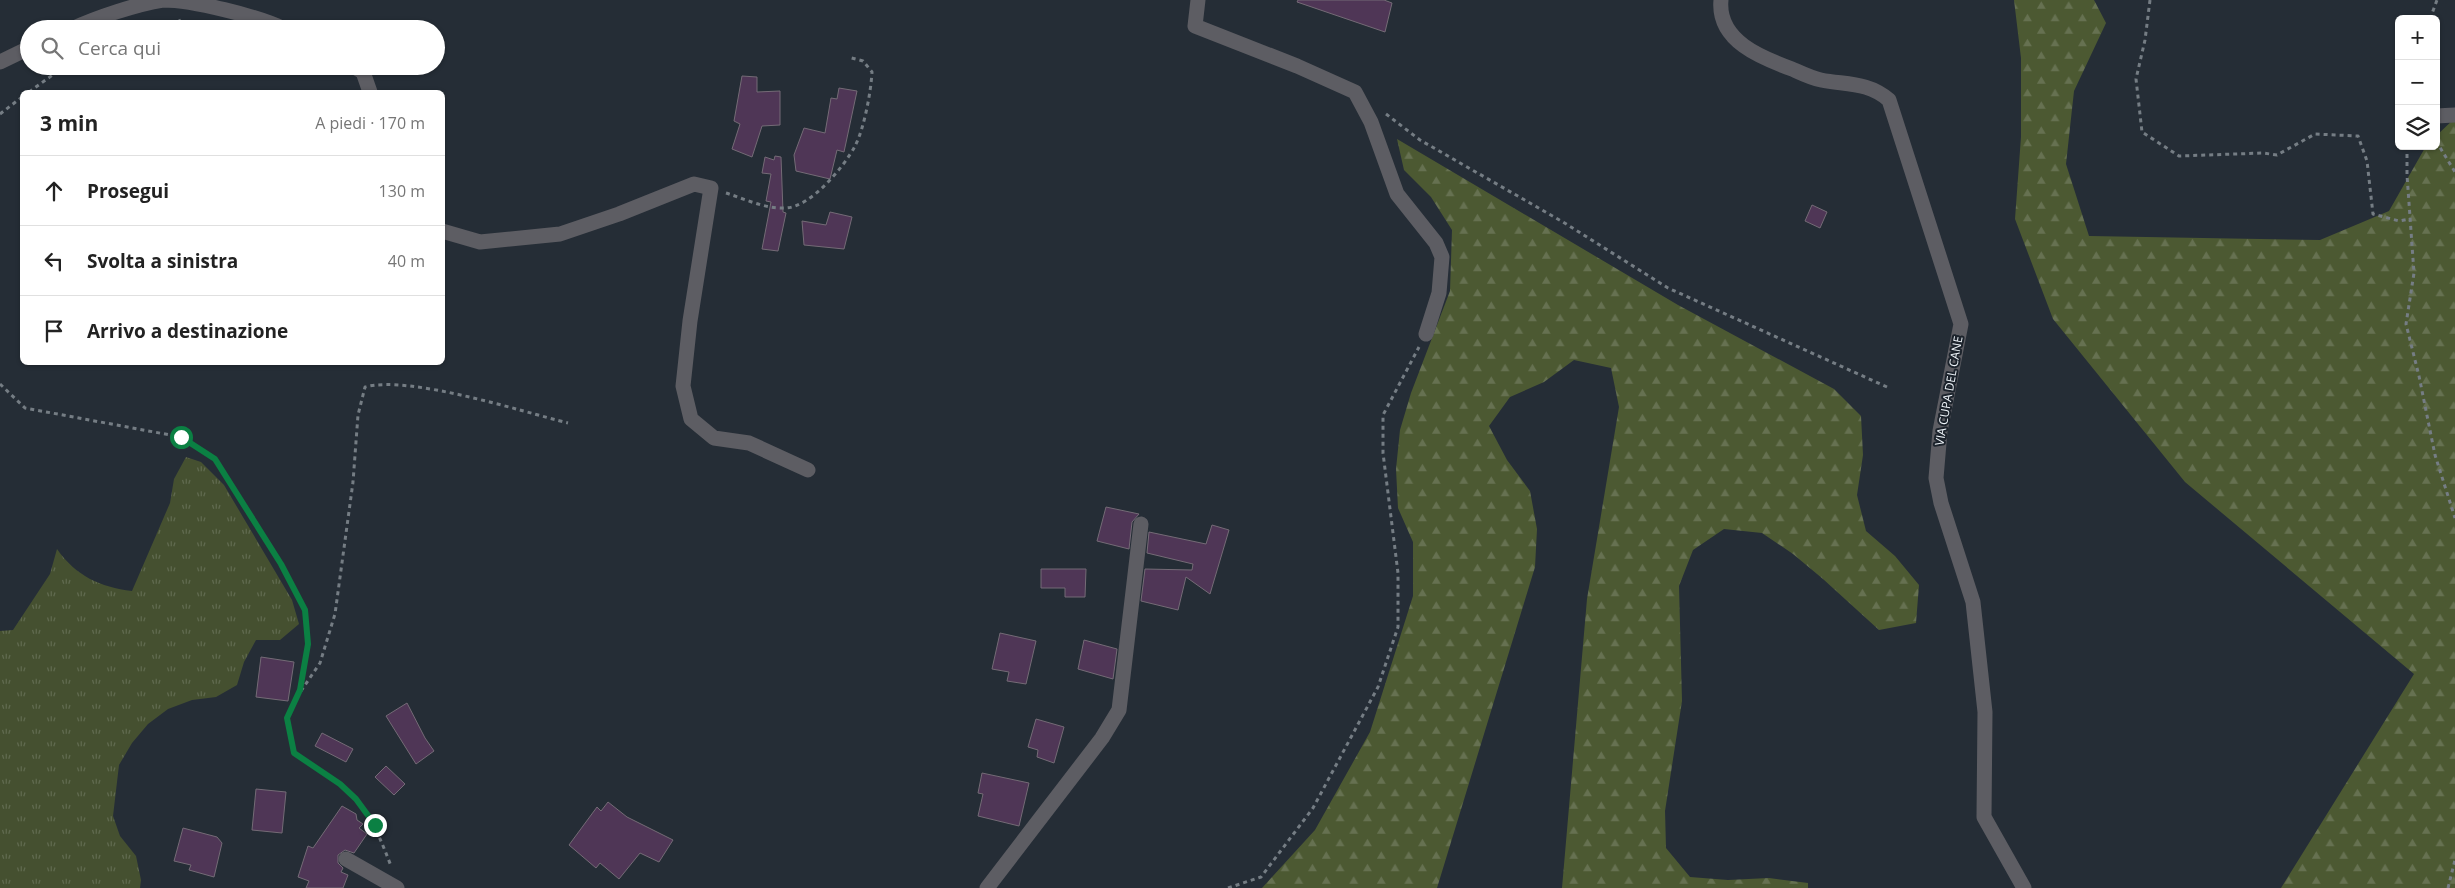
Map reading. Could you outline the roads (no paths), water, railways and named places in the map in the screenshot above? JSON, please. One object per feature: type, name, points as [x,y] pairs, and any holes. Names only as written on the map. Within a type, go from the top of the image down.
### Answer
[{"type":"street","points":[[92,20],[163,0],[183,0],[258,16],[266,20]]},
{"type":"street","points":[[1198,0],[1195,26],[1297,66],[1355,92],[1371,122],[1397,194],[1436,243],[1442,257],[1439,293],[1426,334]]},
{"type":"street","name":"VIA CUPA DEL CANE","points":[[1721,0],[1726,27],[1742,45],[1760,57],[1819,80],[1849,83],[1877,90],[1889,100],[1960,324],[1940,431],[1936,478],[1941,503],[1973,602],[1985,712],[1984,817],[2024,888]]},
{"type":"street","points":[[0,62],[20,52]]},
{"type":"street","points":[[364,75],[369,90]]},
{"type":"street","points":[[2440,116],[2455,115]]},
{"type":"street","points":[[445,232],[480,242],[560,234],[619,214],[694,184],[711,188],[690,321],[683,386],[691,419],[714,438],[748,443],[808,470]]},
{"type":"street","points":[[987,888],[1102,738],[1119,710],[1141,524]]},
{"type":"street","points":[[346,859],[397,888]]}]
